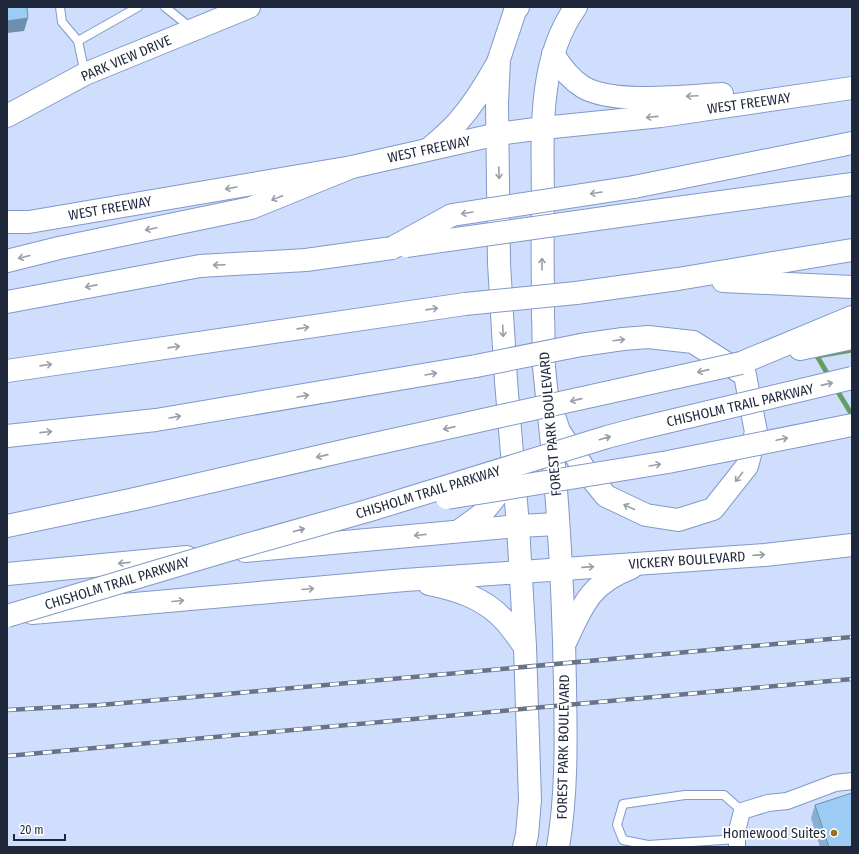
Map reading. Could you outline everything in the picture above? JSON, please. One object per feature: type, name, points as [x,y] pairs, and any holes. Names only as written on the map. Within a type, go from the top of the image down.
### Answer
[{"type":"main road","name":"PARK VIEW DRIVE","points":[[7,116],[85,74],[193,30],[227,11],[249,7]]},
{"type":"main road","points":[[430,148],[464,116],[485,85],[500,59],[515,11],[518,7]]},
{"type":"main road","name":"FOREST PARK BOULEVARD","points":[[558,847],[562,823],[565,774],[565,644],[558,524],[544,365],[542,264],[543,128],[548,76],[553,54],[560,33],[576,7]]},
{"type":"main road","points":[[553,54],[562,69],[583,87],[596,92],[617,96],[634,98],[756,93],[815,94]]},
{"type":"main road","points":[[500,59],[497,103],[499,263],[521,572],[530,800],[527,835],[524,847]]},
{"type":"main road","name":"WEST FREEWAY","points":[[7,222],[29,222],[352,167],[430,148],[498,134],[661,116],[852,88]]},
{"type":"main road","points":[[392,248],[452,215],[634,187],[852,143]]},
{"type":"main road","points":[[7,262],[59,248],[251,208],[352,167]]},
{"type":"main road","points":[[7,302],[200,266],[306,260],[852,184]]},
{"type":"main road","points":[[7,371],[465,304],[576,293],[678,279],[852,250]]},
{"type":"main road","points":[[678,279],[852,287]]},
{"type":"main road","points":[[741,363],[852,317]]},
{"type":"main road","points":[[7,436],[156,420],[476,366],[581,345],[648,337],[694,342],[745,375],[756,432],[747,466],[714,509],[678,520],[646,515],[606,496],[587,473],[559,431],[547,395]]},
{"type":"main road","points":[[7,526],[135,499],[352,449],[852,338]]},
{"type":"main road","name":"CHISHOLM TRAIL PARKWAY","points":[[7,616],[232,549],[367,511],[637,429],[852,378]]},
{"type":"main road","points":[[367,511],[668,462],[852,425]]},
{"type":"main road","points":[[459,531],[481,515],[504,486],[513,461]]},
{"type":"main road","points":[[7,574],[459,531],[558,524]]},
{"type":"main road","name":"VICKERY BOULEVARD","points":[[405,580],[765,555],[852,545]]},
{"type":"main road","points":[[565,644],[584,603],[594,591],[604,581],[619,572],[643,563]]},
{"type":"main road","points":[[7,616],[405,580],[446,588],[464,593],[479,600],[492,609],[506,622],[525,647]]},
{"type":"street","points":[[737,843],[737,831],[742,811],[768,803],[787,801],[835,783],[852,781]]},
{"type":"lane","points":[[60,7],[62,22],[78,41],[85,74]]},
{"type":"lane","points":[[78,41],[138,7]]},
{"type":"lane","points":[[165,7],[193,30]]},
{"type":"lane","points":[[737,843],[648,845],[622,840],[617,826],[623,804],[685,794],[724,795],[742,811]]},
{"type":"building","points":[[7,7],[27,7],[28,18],[7,21]]},
{"type":"building","name":"Homewood Suites","points":[[852,793],[852,847],[829,847],[815,805]]},
{"type":"waterway","points":[[830,378],[817,356],[852,350]]},
{"type":"waterway","points":[[835,387],[852,415]]},
{"type":"railway","points":[[7,710],[100,705],[852,637]]},
{"type":"railway","points":[[7,756],[852,679]]},
{"type":"place","name":"Homewood Suites","points":[[834,833]]}]
